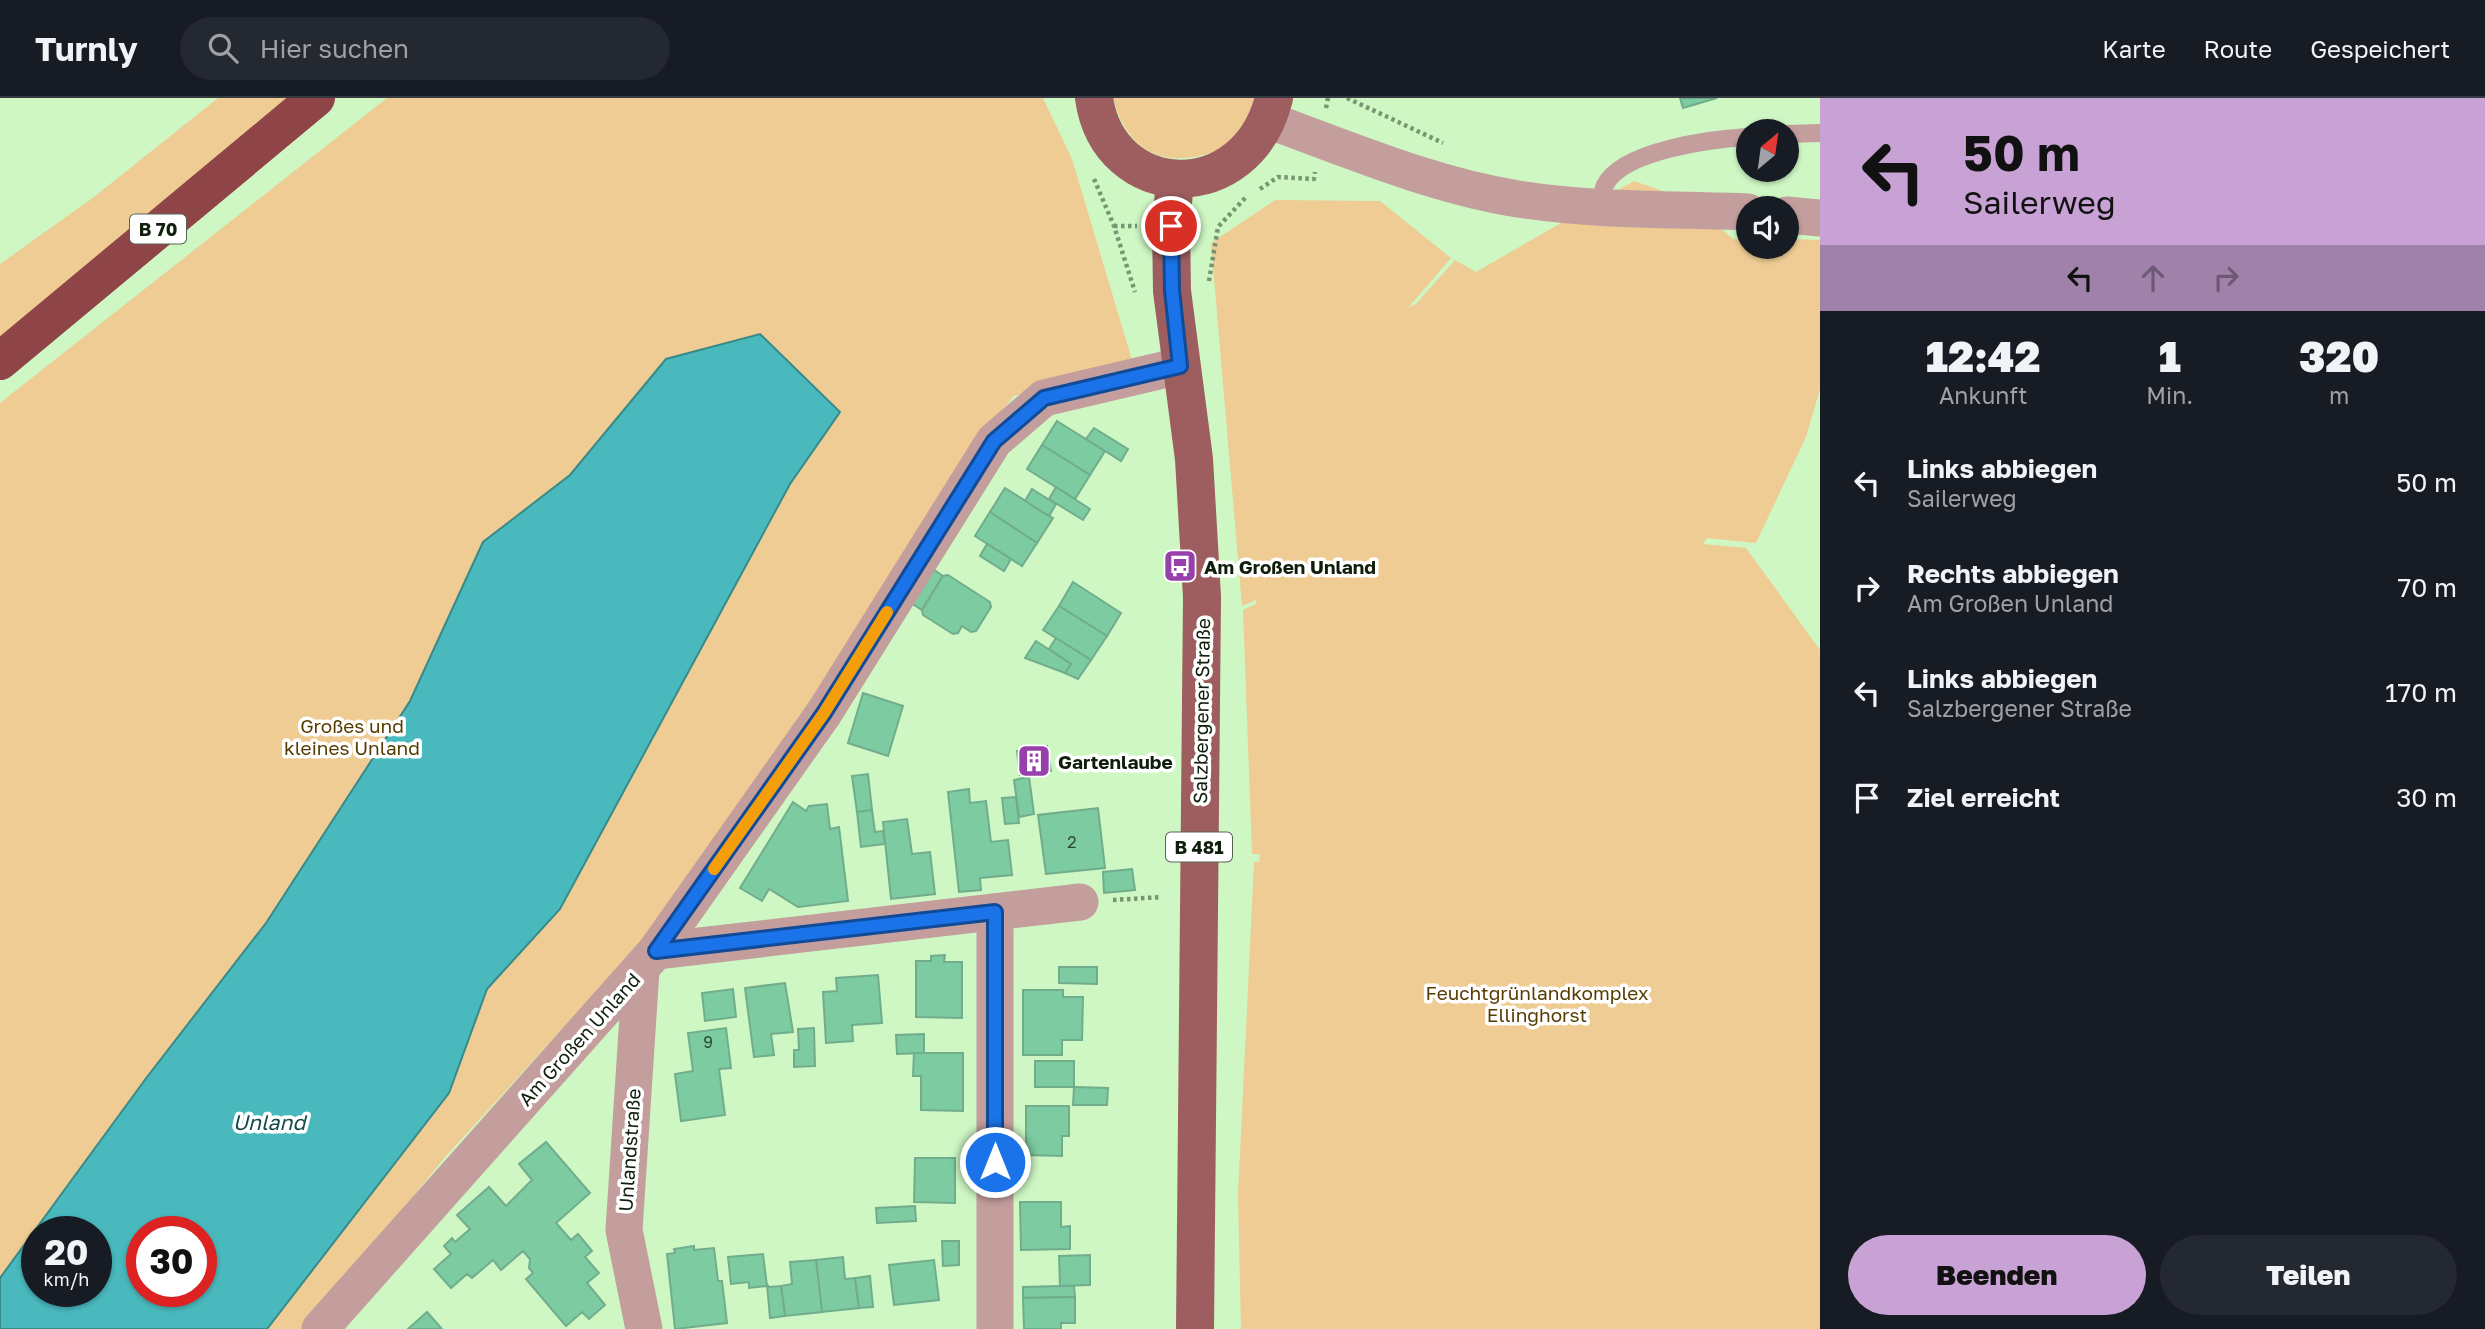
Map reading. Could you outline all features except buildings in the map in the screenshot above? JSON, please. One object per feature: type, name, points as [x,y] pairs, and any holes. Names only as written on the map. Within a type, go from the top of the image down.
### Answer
[{"type":"highway","name":"B 70","points":[[0,361],[316,98]]},
{"type":"main road","points":[[1094,98],[1097,119],[1115,148],[1142,169],[1175,179],[1199,178],[1231,165],[1257,141],[1271,109]]},
{"type":"main road","name":"Salzbergener Straße","points":[[1175,179],[1171,226],[1172,290],[1180,366],[1195,459],[1202,597],[1195,1329]]},
{"type":"street","points":[[1271,109],[1321,139],[1445,182],[1518,199],[1600,206],[1736,212]]},
{"type":"street","points":[[1799,216],[1820,218]]},
{"type":"street","name":"Am Großen Unland","points":[[320,1329],[649,961],[824,713],[994,441],[1044,398],[1180,366]]},
{"type":"street","points":[[649,961],[1080,902]]},
{"type":"street","points":[[995,912],[995,1329]]},
{"type":"street","name":"Unlandstraße","points":[[644,1329],[624,1230],[649,961]]},
{"type":"lane","points":[[1799,134],[1820,133]]},
{"type":"lane","points":[[1600,206],[1606,184],[1626,165],[1673,148],[1736,139]]},
{"type":"path","points":[[1258,190],[1278,177],[1314,179],[1328,98]]},
{"type":"path","points":[[1347,98],[1448,146]]},
{"type":"path","points":[[1092,174],[1114,226],[1136,300]]},
{"type":"path","points":[[1207,294],[1218,227],[1238,202],[1248,196]]},
{"type":"path","points":[[1080,902],[1162,897]]},
{"type":"green space","points":[[218,98],[294,98],[0,337],[0,264],[94,197]]},
{"type":"green space","name":"Großes und kleines Unland","points":[[387,98],[1043,98],[1072,159],[1132,360],[1120,369],[1014,396],[964,457],[722,841],[668,913],[446,1156],[305,1329],[0,1329],[0,403]]},
{"type":"green space","points":[[1113,98],[1255,98],[1246,125],[1235,139],[1211,152],[1182,158],[1154,154],[1143,147],[1125,127]]},
{"type":"green space","name":"Feuchtgrünlandkomplex Ellinghorst","points":[[1634,181],[1686,199],[1736,239],[1736,259],[1799,259],[1799,239],[1820,240],[1820,389],[1806,437],[1756,543],[1707,538],[1703,544],[1746,548],[1820,650],[1820,1329],[1241,1329],[1238,1195],[1254,862],[1259,862],[1260,854],[1252,854],[1243,610],[1256,604],[1256,600],[1242,606],[1211,243],[1275,200],[1380,201],[1451,258],[1408,308],[1416,304],[1455,260],[1476,272]]},
{"type":"water","name":"Unland","points":[[760,334],[840,412],[790,484],[560,909],[487,989],[449,1093],[267,1329],[0,1329],[0,1278],[21,1249],[21,1307],[112,1307],[112,1216],[45,1216],[147,1077],[266,923],[410,701],[483,542],[570,475],[666,359]]},
{"type":"slow traffic","points":[[714,869],[824,713],[887,612]]},
{"type":"place","name":"Am Großen Unland","points":[[1180,566]]},
{"type":"place","name":"Gartenlaube","points":[[1034,761]]},
{"type":"route","points":[[995,1162],[995,912],[656,951],[824,713],[994,441],[1044,398],[1180,366],[1172,290],[1171,226]]}]
